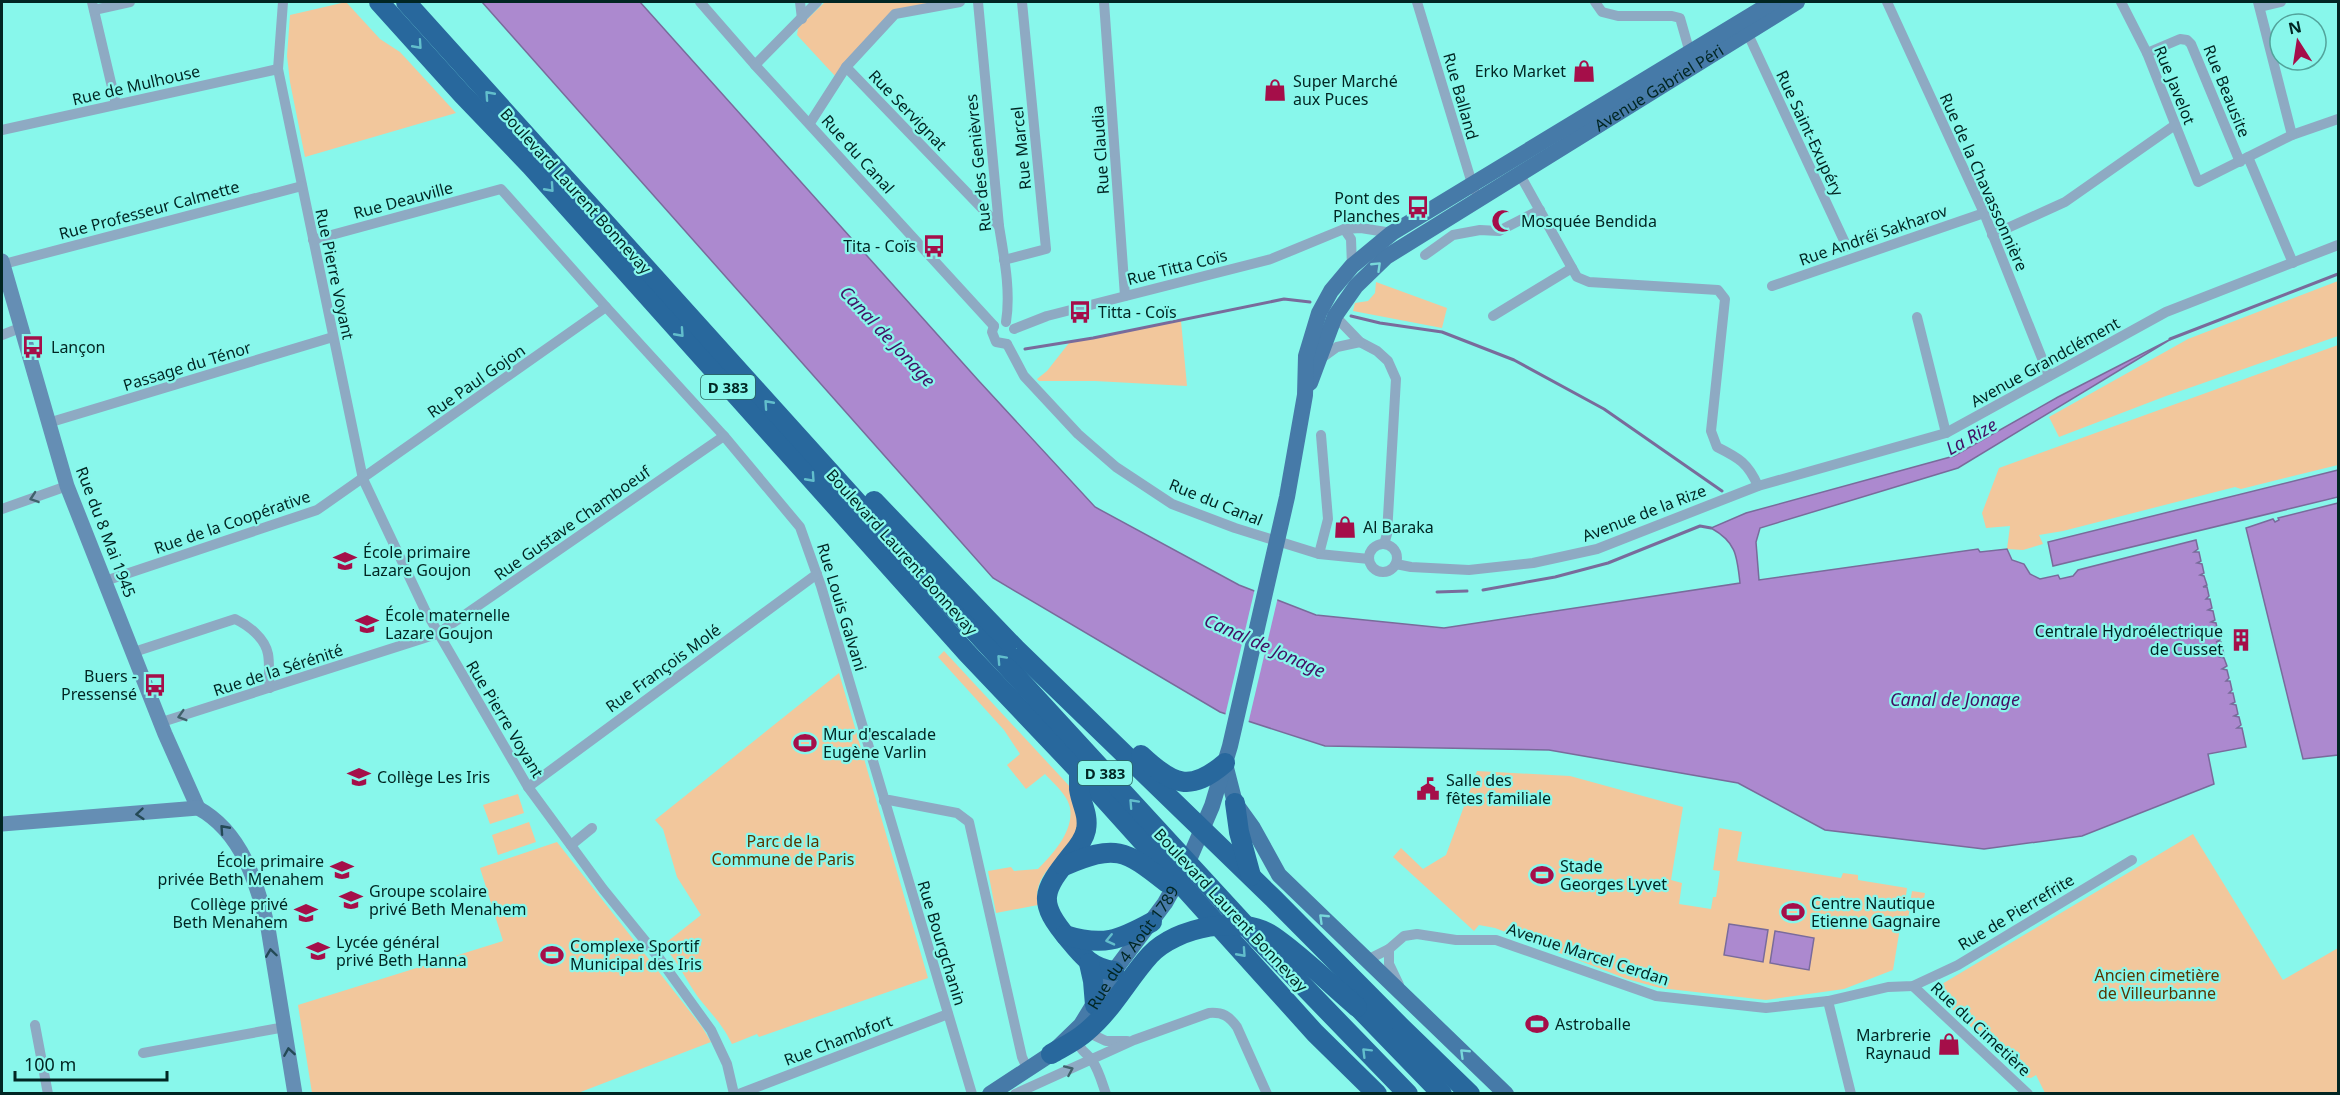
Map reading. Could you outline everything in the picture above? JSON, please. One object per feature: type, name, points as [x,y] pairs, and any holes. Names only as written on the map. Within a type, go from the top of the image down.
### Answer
[{"type":"highway","name":"Boulevard Laurent Bonnevay","points":[[379,2],[531,166],[967,653],[1079,771],[1315,1032],[1377,1094]]},
{"type":"highway","name":"Boulevard Laurent Bonnevay","points":[[406,2],[807,447],[1257,938],[1408,1094]]},
{"type":"highway","points":[[807,447],[846,471],[1016,649],[1286,900],[1485,1094]]},
{"type":"highway","points":[[1016,649],[1036,656],[1156,769],[1182,783],[1196,782],[1212,774],[1227,755]]},
{"type":"highway","points":[[1079,771],[1079,791],[1085,805],[1084,837],[1051,881],[1047,899],[1050,915],[1089,963],[1098,968],[1114,971]]},
{"type":"highway","points":[[1234,803],[1235,853],[1264,902],[1357,1007],[1442,1094]]},
{"type":"highway","points":[[1062,867],[1095,854],[1118,852],[1131,857],[1168,884],[1189,895]]},
{"type":"highway","points":[[1235,853],[1400,1026],[1470,1094]]},
{"type":"highway","points":[[1065,935],[1091,942],[1103,942],[1126,936],[1152,922]]},
{"type":"highway","points":[[1051,1054],[1083,1035],[1107,1011],[1152,953],[1169,940],[1202,928],[1237,926],[1272,935],[1357,1007]]},
{"type":"highway","points":[[1089,963],[1095,1005]]},
{"type":"main road","name":"Avenue Gabriel Péri","points":[[1332,311],[1386,257],[1566,127],[1773,2]]},
{"type":"main road","name":"Avenue Gabriel Péri","points":[[1332,311],[1331,291],[1352,266],[1392,233],[1519,173],[1797,2]]},
{"type":"main road","name":"Avenue Gabriel Péri","points":[[1519,173],[1521,162],[1558,140],[1566,127]]},
{"type":"main road","points":[[1305,395],[1332,311]]},
{"type":"main road","points":[[1305,395],[1306,356],[1332,311]]},
{"type":"main road","name":"Rue du 4 Août 1789","points":[[990,1094],[1051,1054],[1081,1025],[1114,971],[1165,903],[1188,862],[1207,820],[1227,755],[1280,527],[1305,395]]},
{"type":"main road","points":[[1227,755],[1234,803],[1253,828],[1279,875],[1506,1094]]},
{"type":"street","points":[[116,104],[94,6],[130,2]]},
{"type":"street","name":"Rue Pierre Voyant","points":[[283,2],[278,69],[363,479],[437,634],[528,787],[603,889],[659,957],[711,1030],[727,1064],[734,1094]]},
{"type":"street","name":"Rue du Canal","points":[[700,2],[994,326]]},
{"type":"street","points":[[800,2],[802,19]]},
{"type":"street","points":[[755,65],[817,2]]},
{"type":"street","points":[[810,123],[846,67],[895,14],[960,2]]},
{"type":"street","name":"Rue des Genièvres","points":[[978,2],[1010,325]]},
{"type":"street","name":"Rue Marcel","points":[[1004,260],[1046,249],[1022,2]]},
{"type":"street","name":"Rue Claudia","points":[[1104,2],[1125,296]]},
{"type":"street","name":"Rue Balland","points":[[1417,2],[1475,192]]},
{"type":"street","points":[[1595,2],[1602,12],[1618,16],[1680,18],[1690,53]]},
{"type":"street","name":"Rue de la Chavassonnière","points":[[1887,2],[1984,213],[2049,376]]},
{"type":"street","name":"Rue Javelot","points":[[2121,2],[2147,53],[2198,182],[2244,160]]},
{"type":"street","points":[[2282,2],[2259,4],[2292,135]]},
{"type":"street","name":"Rue Saint-Exupéry","points":[[1747,32],[1847,247]]},
{"type":"street","name":"Rue Beausite","points":[[2147,53],[2180,39],[2187,40],[2191,44],[2293,263]]},
{"type":"street","name":"Rue Servignat","points":[[846,67],[999,226]]},
{"type":"street","name":"Rue de Mulhouse","points":[[2,128],[278,69]]},
{"type":"street","points":[[2244,160],[2292,135],[2338,119]]},
{"type":"street","points":[[1992,235],[2065,202],[2175,125]]},
{"type":"street","points":[[1519,173],[1577,278],[1589,282],[1718,290],[1725,299],[1711,431],[1718,447],[1740,458],[1752,472],[1758,486]]},
{"type":"street","name":"Rue Professeur Calmette","points":[[3,263],[302,186]]},
{"type":"street","name":"Rue Deauville","points":[[313,240],[501,189]]},
{"type":"street","name":"Rue Louis Galvani","points":[[501,189],[606,308],[724,436],[800,527],[817,574],[884,801]]},
{"type":"street","points":[[1425,255],[1453,235],[1480,230],[1499,231],[1540,210]]},
{"type":"street","name":"Rue Andréï Sakharov","points":[[1772,286],[1984,213]]},
{"type":"street","name":"Rue Titta Coïs","points":[[1010,325],[1271,259],[1344,229],[1361,228],[1392,233]]},
{"type":"street","points":[[1344,229],[1351,239],[1352,266]]},
{"type":"street","name":"Avenue Grandclément","points":[[1758,486],[1946,433],[2166,312],[2338,245]]},
{"type":"street","name":"Rue du 8 Mai 1945","points":[[3,263],[20,328],[68,486],[198,808]]},
{"type":"street","points":[[1493,316],[1572,268]]},
{"type":"street","name":"Rue Paul Gojon","points":[[363,479],[606,308]]},
{"type":"street","points":[[1332,311],[1360,342],[1377,351],[1388,361],[1396,379],[1387,534],[1384,544],[1371,550],[1369,559],[1372,567],[1380,572],[1389,570],[1396,564],[1395,551],[1384,544]]},
{"type":"street","points":[[1917,317],[1946,433]]},
{"type":"street","points":[[999,322],[1010,325],[1015,334],[1007,344],[996,342],[993,337],[994,326],[999,322]]},
{"type":"street","points":[[2,335],[20,328]]},
{"type":"street","name":"Passage du Ténor","points":[[48,423],[333,337]]},
{"type":"street","points":[[1318,360],[1337,347],[1360,342]]},
{"type":"street","name":"Rue du Canal","points":[[1007,344],[1024,376],[1078,434],[1116,467],[1172,504],[1235,528],[1318,554],[1369,559]]},
{"type":"street","points":[[1318,554],[1328,519],[1321,435]]},
{"type":"street","name":"Rue Gustave Chamboeuf","points":[[437,634],[724,436]]},
{"type":"street","name":"Rue de la Coopérative","points":[[105,581],[317,510],[363,479]]},
{"type":"street","points":[[2,509],[68,486]]},
{"type":"street","name":"Avenue de la Rize","points":[[1396,564],[1469,570],[1533,563],[1597,549],[1758,486]]},
{"type":"street","name":"Rue François Molé","points":[[528,787],[817,574]]},
{"type":"street","points":[[134,652],[235,619],[245,624],[264,643],[268,651],[270,688]]},
{"type":"street","name":"Rue de la Sérénité","points":[[162,722],[437,634]]},
{"type":"street","points":[[884,801],[957,813],[969,822],[1017,1036],[1027,1068]]},
{"type":"street","name":"Rue Bourgchanin","points":[[884,801],[972,1094]]},
{"type":"street","points":[[2,824],[198,808],[213,817],[239,846],[262,902],[295,1094]]},
{"type":"street","points":[[571,845],[592,828]]},
{"type":"street","name":"Rue de Pierrefrite","points":[[1913,986],[1958,965],[2132,860]]},
{"type":"street","name":"Avenue Marcel Cerdan","points":[[1367,960],[1389,949],[1404,936],[1417,934],[1456,940],[1496,940],[1656,996],[1766,1008],[1828,1001],[1888,987],[1913,986]]},
{"type":"street","points":[[1389,949],[1389,964],[1396,982],[1410,1000]]},
{"type":"street","name":"Rue du Cimetière","points":[[1913,986],[2028,1094]]},
{"type":"street","points":[[1828,1001],[1851,1094]]},
{"type":"street","points":[[1015,1094],[1134,1040],[1209,1013],[1224,1013],[1243,1036],[1267,1094]]},
{"type":"street","name":"Rue Chambfort","points":[[739,1094],[948,1014]]},
{"type":"street","points":[[34,1025],[48,1094]]},
{"type":"street","points":[[143,1053],[285,1027]]},
{"type":"street","points":[[1106,1094],[1092,1059],[1084,1055],[1079,1047],[1083,1035],[1106,1041],[1134,1040]]},
{"type":"street","points":[[1103,1054],[1107,1048],[1106,1041]]},
{"type":"green space","points":[[346,2],[380,39],[400,52],[456,113],[305,157],[287,56],[290,15]]},
{"type":"green space","points":[[825,2],[944,2],[896,11],[835,76],[797,35],[798,28]]},
{"type":"green space","points":[[2338,281],[2338,336],[2166,396],[2059,437],[2049,417],[2188,339]]},
{"type":"green space","points":[[1376,282],[1447,308],[1442,328],[1353,311],[1355,303],[1368,301],[1375,293]]},
{"type":"green space","points":[[1181,321],[1187,386],[1095,381],[1039,381],[1037,379],[1047,371],[1069,343]]},
{"type":"green space","points":[[2338,345],[2338,465],[2241,489],[2235,487],[2063,531],[2039,535],[2043,544],[2023,550],[2007,549],[2010,526],[1986,528],[1982,513],[1999,468]]},
{"type":"green space","points":[[944,651],[1073,790],[1078,809],[1078,828],[1068,847],[1040,881],[1037,892],[1038,905],[996,913],[988,871],[1011,867],[1014,871],[1038,869],[1056,849],[1066,833],[1070,817],[1069,803],[1060,789],[1045,774],[1026,789],[1007,765],[1020,754],[1004,730],[938,657]]},
{"type":"green space","name":"Parc de la Commune de Paris","points":[[839,673],[928,978],[759,1037],[757,1034],[732,1044],[663,945],[701,915],[677,877],[663,829],[655,820]]},
{"type":"green space","points":[[1477,771],[1570,776],[1683,807],[1671,880],[1682,883],[1679,904],[1711,909],[1713,897],[1716,897],[1720,871],[1713,870],[1719,828],[1742,832],[1737,861],[1841,878],[1843,873],[1858,875],[1858,880],[1907,888],[1905,902],[1910,903],[1912,891],[1925,893],[1922,910],[1910,908],[1907,923],[1901,922],[1893,970],[1844,989],[1766,1000],[1660,988],[1627,979],[1495,928],[1479,925],[1474,931],[1393,857],[1401,848],[1423,869],[1446,855]]},
{"type":"green space","points":[[518,794],[524,813],[490,824],[483,805]]},
{"type":"green space","points":[[529,822],[536,842],[498,855],[492,835]]},
{"type":"green space","name":"Ancien cimetière de Villeurbanne","points":[[2193,834],[2283,980],[2338,948],[2338,1093],[2045,1093],[2036,1075],[2031,1078],[2024,1077],[1932,990]]},
{"type":"green space","name":"Complexe Sportif Municipal des Iris","points":[[557,842],[702,1027],[711,1042],[578,1093],[312,1093],[298,1005],[503,941],[480,868]]},
{"type":"water","name":"Canal de Jonage","points":[[482,2],[640,2],[978,380],[1095,507],[1239,585],[1316,615],[1444,628],[1740,583],[1734,550],[1726,539],[1711,528],[1746,513],[1954,456],[2058,397],[2171,339],[1958,468],[1760,528],[1756,542],[1759,580],[1978,549],[1980,552],[2007,549],[2012,560],[2024,564],[2030,574],[2040,579],[2058,575],[2060,579],[2073,576],[2078,570],[2196,540],[2198,549],[2194,552],[2199,552],[2201,561],[2197,563],[2202,564],[2204,573],[2200,575],[2204,576],[2207,585],[2203,587],[2207,587],[2209,596],[2206,599],[2210,599],[2212,608],[2208,610],[2213,611],[2215,620],[2211,622],[2216,623],[2218,632],[2214,634],[2219,634],[2220,640],[2216,642],[2221,642],[2222,647],[2218,650],[2223,650],[2224,655],[2220,657],[2224,658],[2227,666],[2222,669],[2227,670],[2229,678],[2226,681],[2230,681],[2232,690],[2229,693],[2233,693],[2235,702],[2231,704],[2236,705],[2238,714],[2234,716],[2239,717],[2241,725],[2237,728],[2242,728],[2246,747],[2208,754],[2214,784],[2082,836],[1984,849],[1825,830],[1738,783],[1549,750],[1325,746],[1220,712],[993,578]]},
{"type":"water","points":[[2338,470],[2338,497],[2053,566],[2048,542]]},
{"type":"water","points":[[2338,503],[2338,755],[2303,759],[2246,528],[2273,519],[2275,522],[2279,520],[2278,518]]},
{"type":"water","points":[[1729,924],[1768,930],[1763,962],[1724,955]]},
{"type":"water","points":[[1775,931],[1814,938],[1809,970],[1770,963]]},
{"type":"pier","points":[[1255,588],[1278,597],[1248,724],[1225,716]]},
{"type":"waterway","name":"La Rize","points":[[2170,339],[2338,274]]},
{"type":"waterway","points":[[1025,349],[1093,338],[1284,299],[1310,302]]},
{"type":"waterway","points":[[1351,316],[1380,323],[1442,332],[1514,360],[1604,409],[1722,491]]},
{"type":"waterway","points":[[1483,590],[1555,577],[1608,563],[1700,526],[1711,528]]},
{"type":"waterway","points":[[1437,592],[1467,591]]},
{"type":"place","name":"Erko Market","points":[[1584,71]]},
{"type":"place","name":"Super Marché aux Puces","points":[[1275,90]]},
{"type":"place","name":"Pont des Planches","points":[[1418,207]]},
{"type":"place","name":"Mosquée Bendida","points":[[1503,221]]},
{"type":"place","name":"Tita - Coïs","points":[[934,246]]},
{"type":"place","name":"Titta - Coïs","points":[[1080,312]]},
{"type":"place","name":"Lançon","points":[[33,347]]},
{"type":"place","name":"Al Baraka","points":[[1345,527]]},
{"type":"place","name":"École primaire Lazare Goujon","points":[[345,561]]},
{"type":"place","name":"École maternelle Lazare Goujon","points":[[367,624]]},
{"type":"place","name":"Centrale Hydroélectrique de Cusset","points":[[2241,640]]},
{"type":"place","name":"Buers - Pressensé","points":[[155,685]]},
{"type":"place","name":"Mur d'escalade Eugène Varlin","points":[[805,743]]},
{"type":"place","name":"Collège Les Iris","points":[[359,777]]},
{"type":"place","name":"Salle des fêtes familiale","points":[[1428,789]]},
{"type":"place","name":"École primaire privée Beth Menahem","points":[[342,870]]},
{"type":"place","name":"Stade Georges Lyvet","points":[[1542,875]]},
{"type":"place","name":"Groupe scolaire privé Beth Menahem","points":[[351,900]]},
{"type":"place","name":"Centre Nautique Etienne Gagnaire","points":[[1793,912]]},
{"type":"place","name":"Collège privé Beth Menahem","points":[[306,913]]},
{"type":"place","name":"Lycée général privé Beth Hanna","points":[[318,951]]},
{"type":"place","name":"Complexe Sportif Municipal des Iris","points":[[552,955]]},
{"type":"place","name":"Astroballe","points":[[1537,1024]]},
{"type":"place","name":"Marbrerie Raynaud","points":[[1949,1044]]}]
